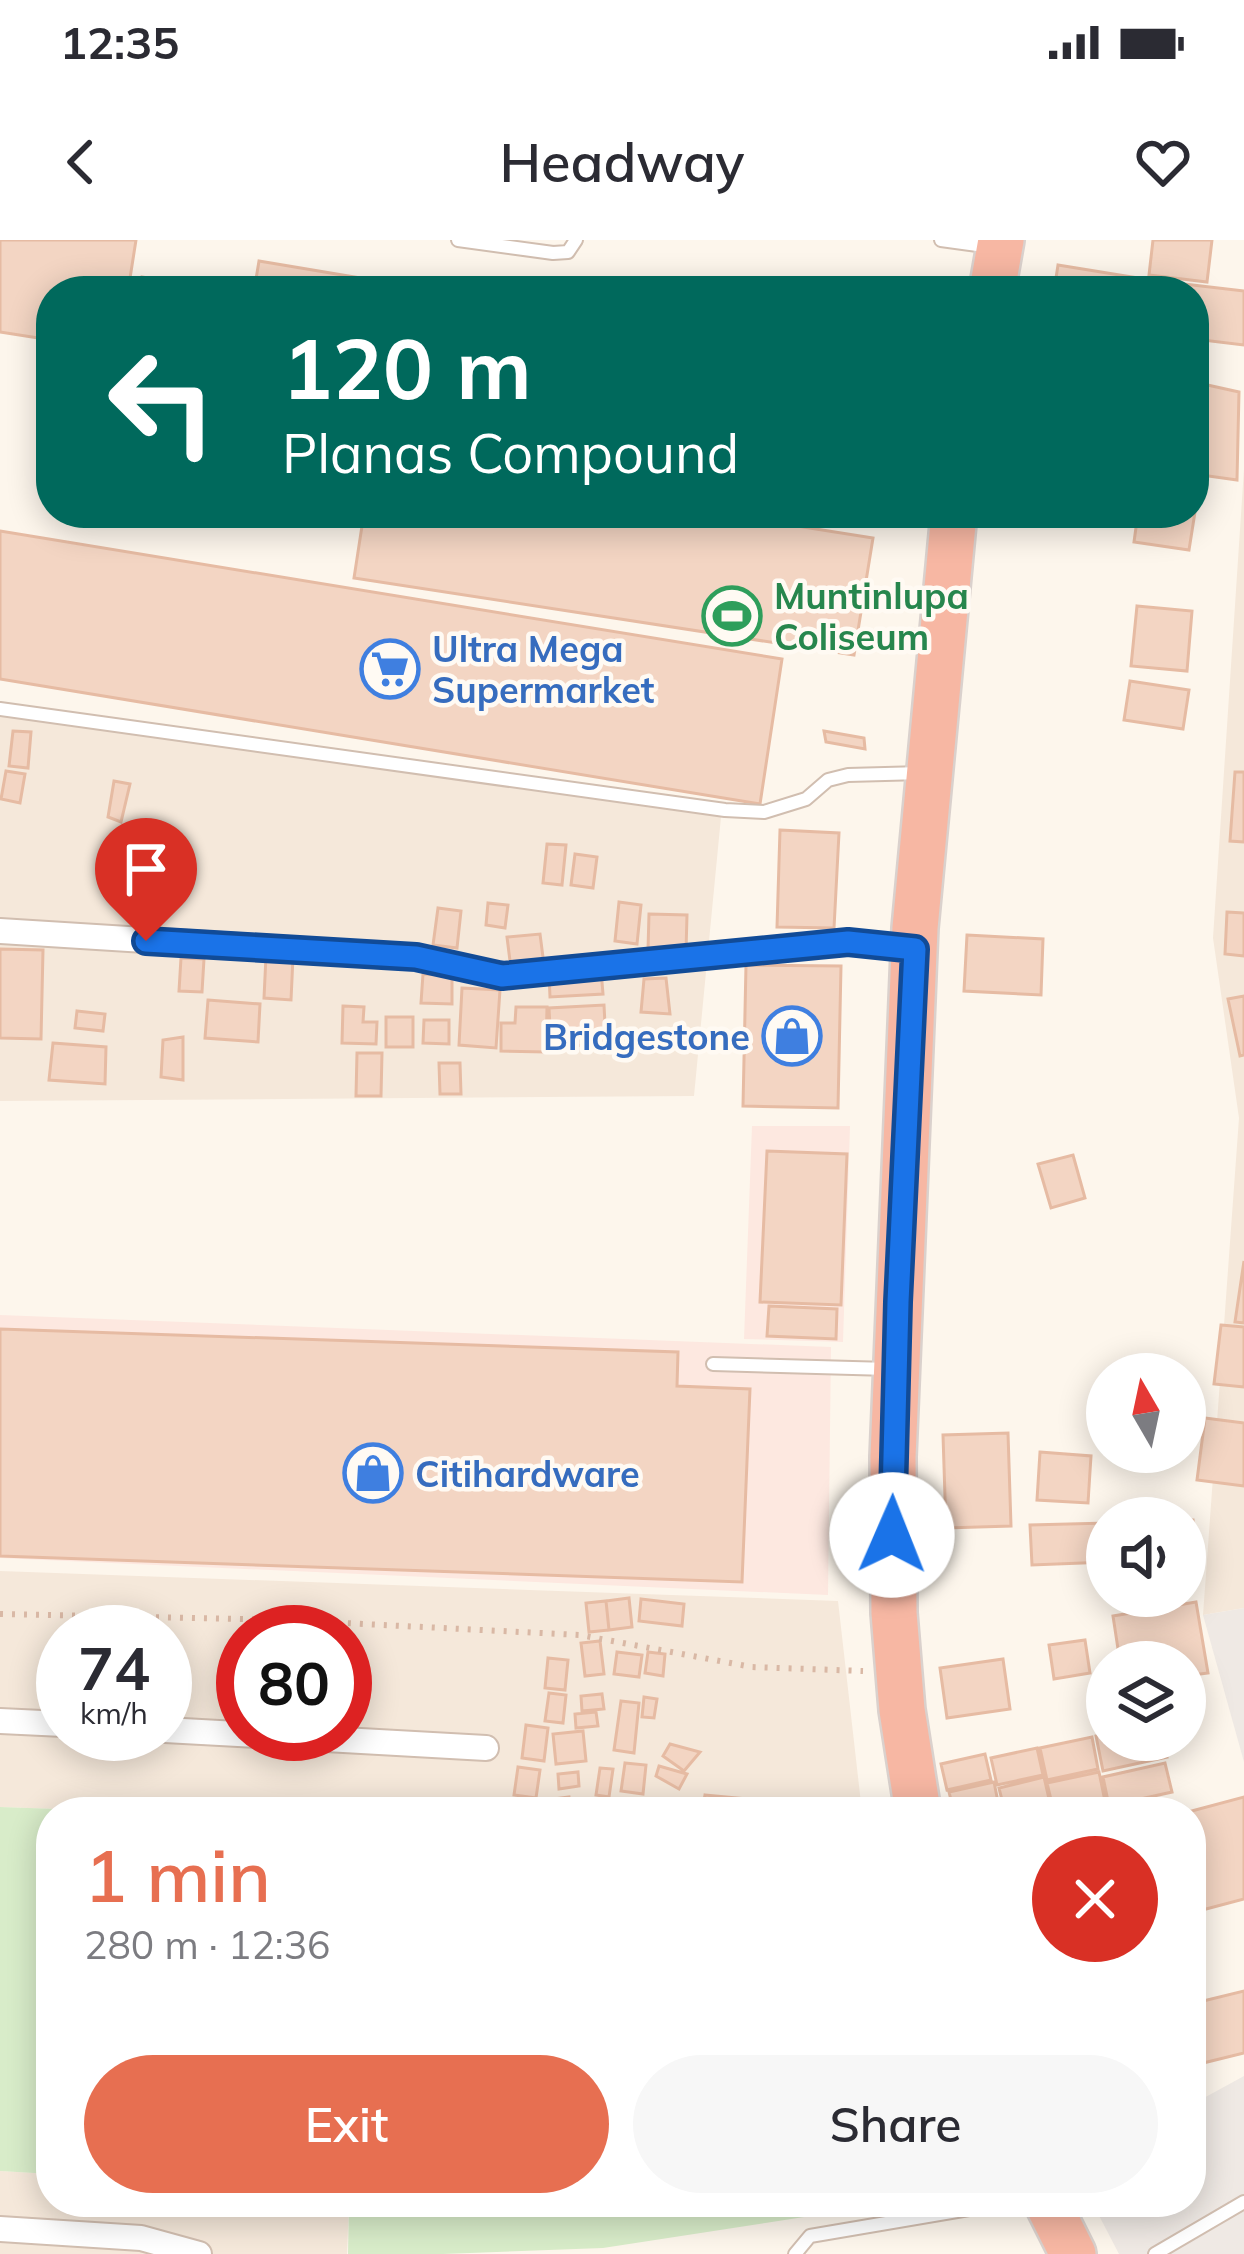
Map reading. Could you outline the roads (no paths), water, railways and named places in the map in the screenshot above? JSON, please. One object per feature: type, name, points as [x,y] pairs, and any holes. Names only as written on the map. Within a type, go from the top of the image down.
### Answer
[{"type":"highway","points":[[915,1797],[898,1670],[892,1535],[896,1369],[915,949],[947,528]]},
{"type":"highway","points":[[1055,2217],[1073,2254]]},
{"type":"street","points":[[0,931],[416,957],[502,976],[848,942],[915,949]]},
{"type":"street","points":[[0,1721],[36,1723]]},
{"type":"street","points":[[192,1732],[486,1748]]},
{"type":"street","points":[[0,2229],[141,2238],[199,2254]]},
{"type":"street","points":[[120,2254],[141,2238]]},
{"type":"lane","points":[[458,240],[553,253],[568,252],[576,240]]},
{"type":"lane","points":[[941,240],[997,260]]},
{"type":"lane","points":[[0,709],[725,810],[764,812],[806,799],[828,780],[848,775],[929,773]]},
{"type":"lane","points":[[713,1364],[896,1369]]},
{"type":"lane","points":[[1155,2254],[1244,2202]]},
{"type":"lane","points":[[795,2254],[810,2236],[922,2217]]},
{"type":"place","name":"Muntinlupa Coliseum","points":[[732,616]]},
{"type":"place","name":"Ultra Mega Supermarket","points":[[390,669]]},
{"type":"place","name":"Bridgestone","points":[[792,1036]]},
{"type":"place","name":"Citihardware","points":[[373,1473]]}]
